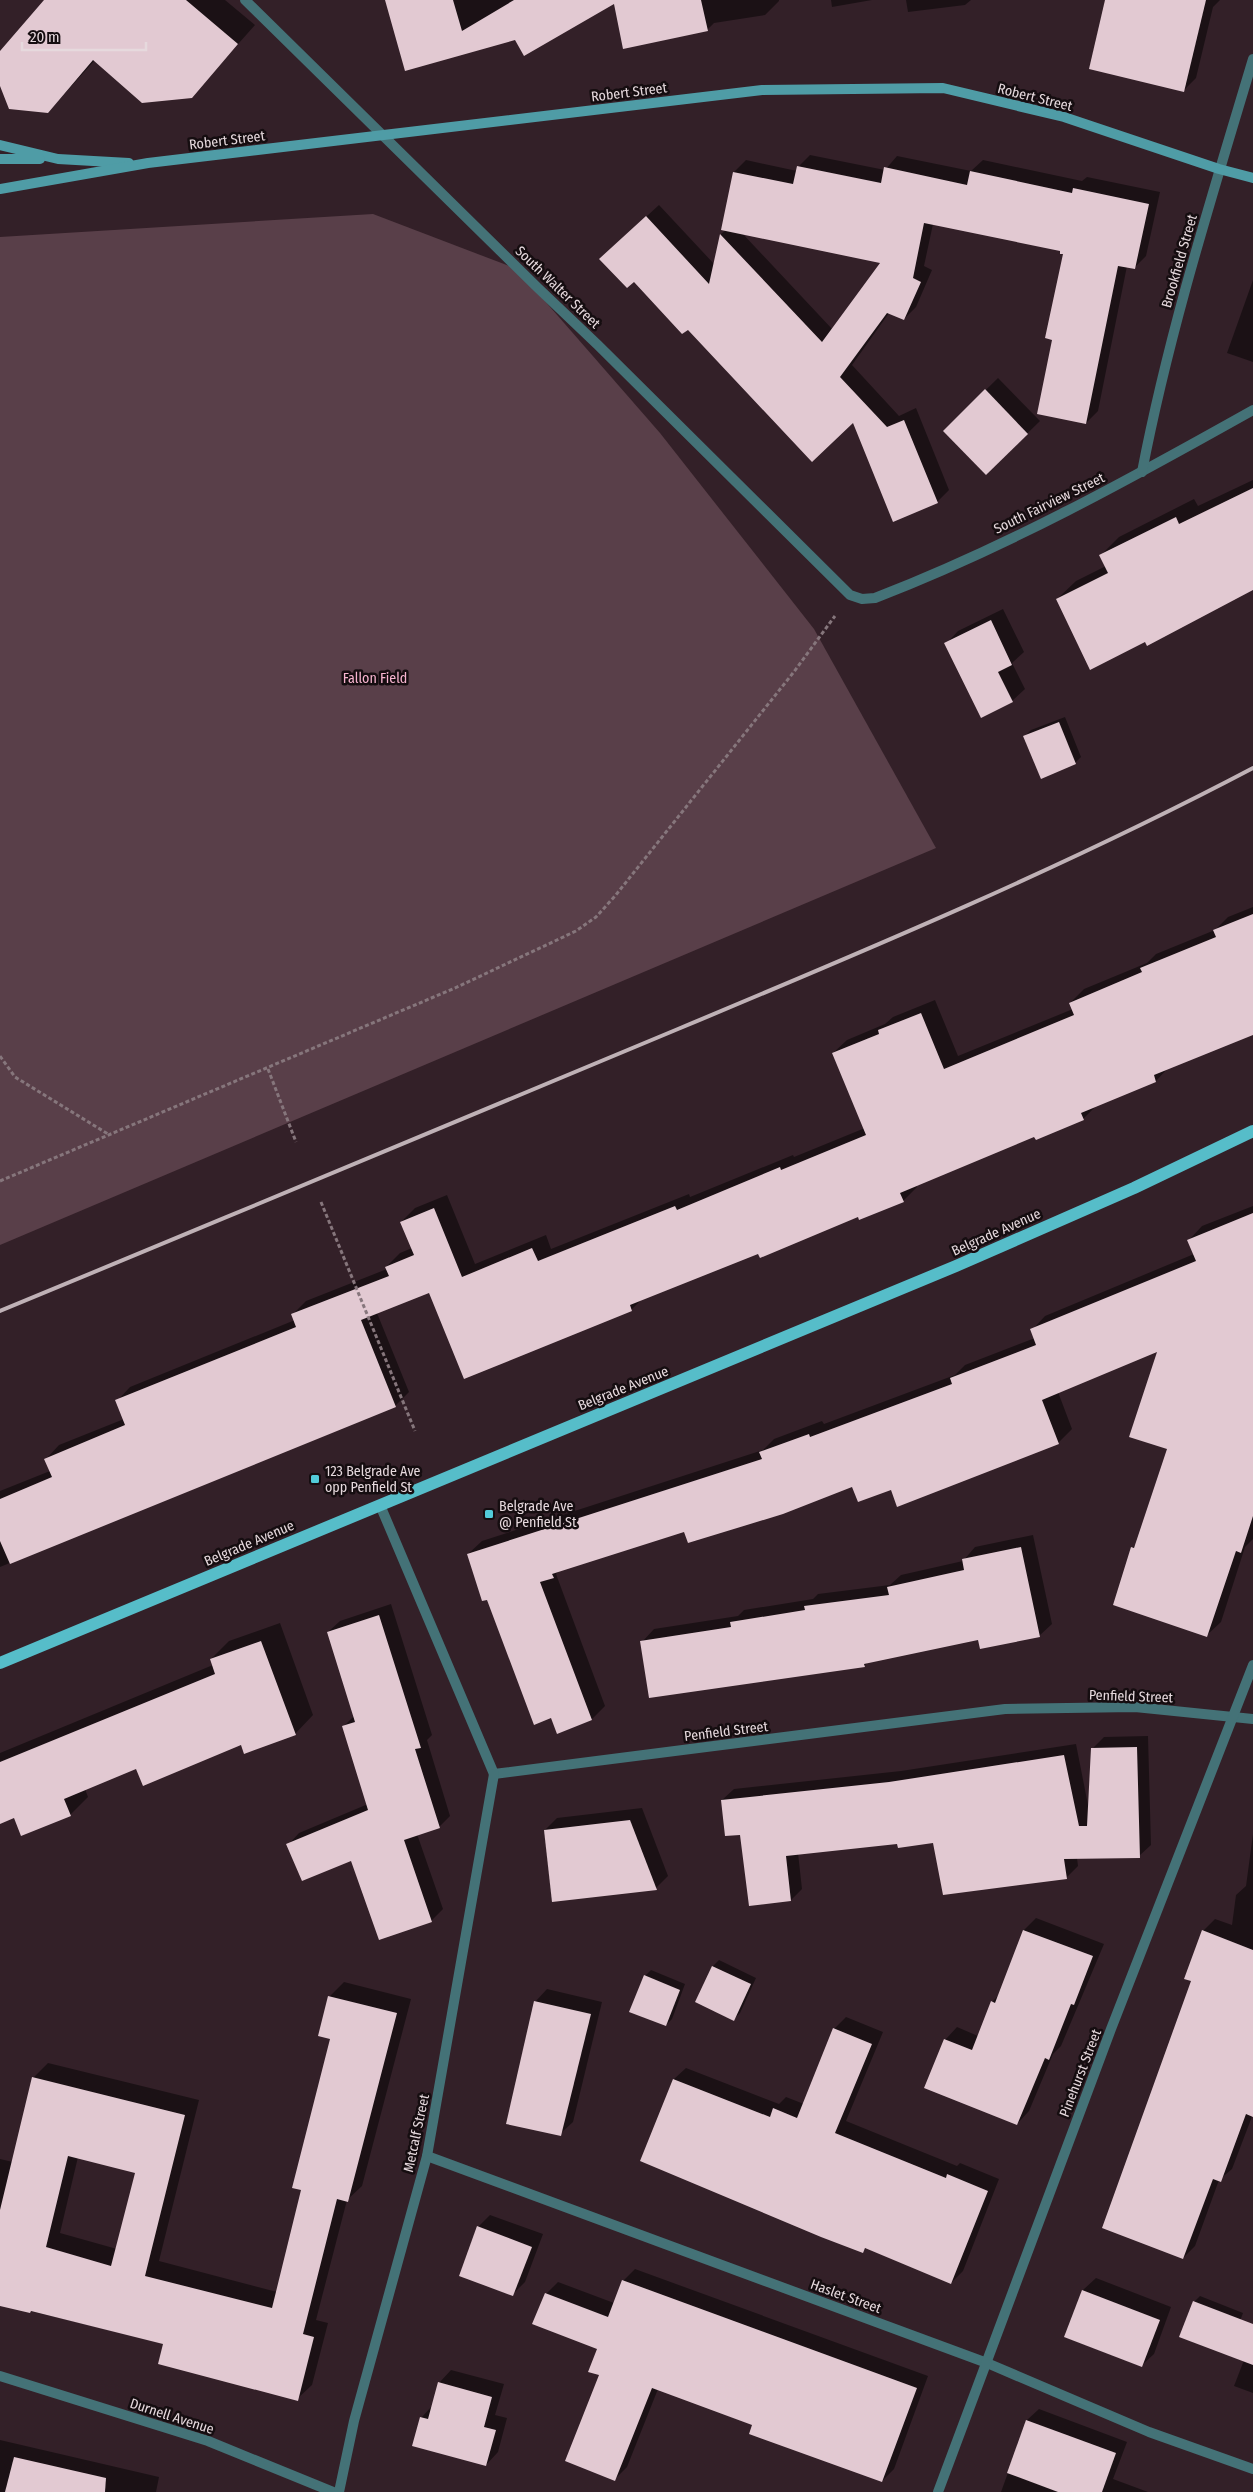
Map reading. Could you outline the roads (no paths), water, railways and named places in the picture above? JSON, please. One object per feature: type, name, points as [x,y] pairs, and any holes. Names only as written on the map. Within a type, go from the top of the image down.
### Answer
[{"type":"main road","name":"Belgrade Avenue","points":[[0,1663],[956,1266],[1134,1188],[1253,1130]]},
{"type":"street","name":"South Walter Street","points":[[245,0],[538,288],[598,344],[850,596]]},
{"type":"street","name":"Brookfield Street","points":[[1142,472],[1172,337],[1219,169],[1253,59]]},
{"type":"street","name":"Robert Street","points":[[0,190],[148,164],[383,134],[762,90],[943,88],[1064,117],[1219,169],[1253,178]]},
{"type":"street","points":[[0,145],[58,159]]},
{"type":"street","points":[[0,159],[58,159],[148,164]]},
{"type":"street","name":"South Fairview Street","points":[[850,596],[862,599],[875,598],[952,566],[1142,472],[1253,410]]},
{"type":"street","points":[[380,1505],[494,1774]]},
{"type":"street","name":"Pinehurst Street","points":[[938,2492],[1111,2029],[1253,1665]]},
{"type":"street","name":"Penfield Street","points":[[494,1774],[1005,1708],[1135,1707],[1253,1720]]},
{"type":"street","name":"Metcalf Street","points":[[338,2492],[354,2421],[427,2156],[494,1774]]},
{"type":"street","name":"Haslet Street","points":[[427,2156],[987,2362],[1149,2432],[1253,2468]]},
{"type":"street","name":"Durnell Avenue","points":[[0,2376],[208,2441],[333,2492]]},
{"type":"railway","points":[[0,1311],[896,937],[1112,839],[1253,768]]},
{"type":"place","name":"123 Belgrade Ave opp Penfield St","points":[[315,1479]]},
{"type":"place","name":"Belgrade Ave @ Penfield St","points":[[489,1514]]},
{"type":"park label","name":"Fallon Field","points":[[375,678]]}]
